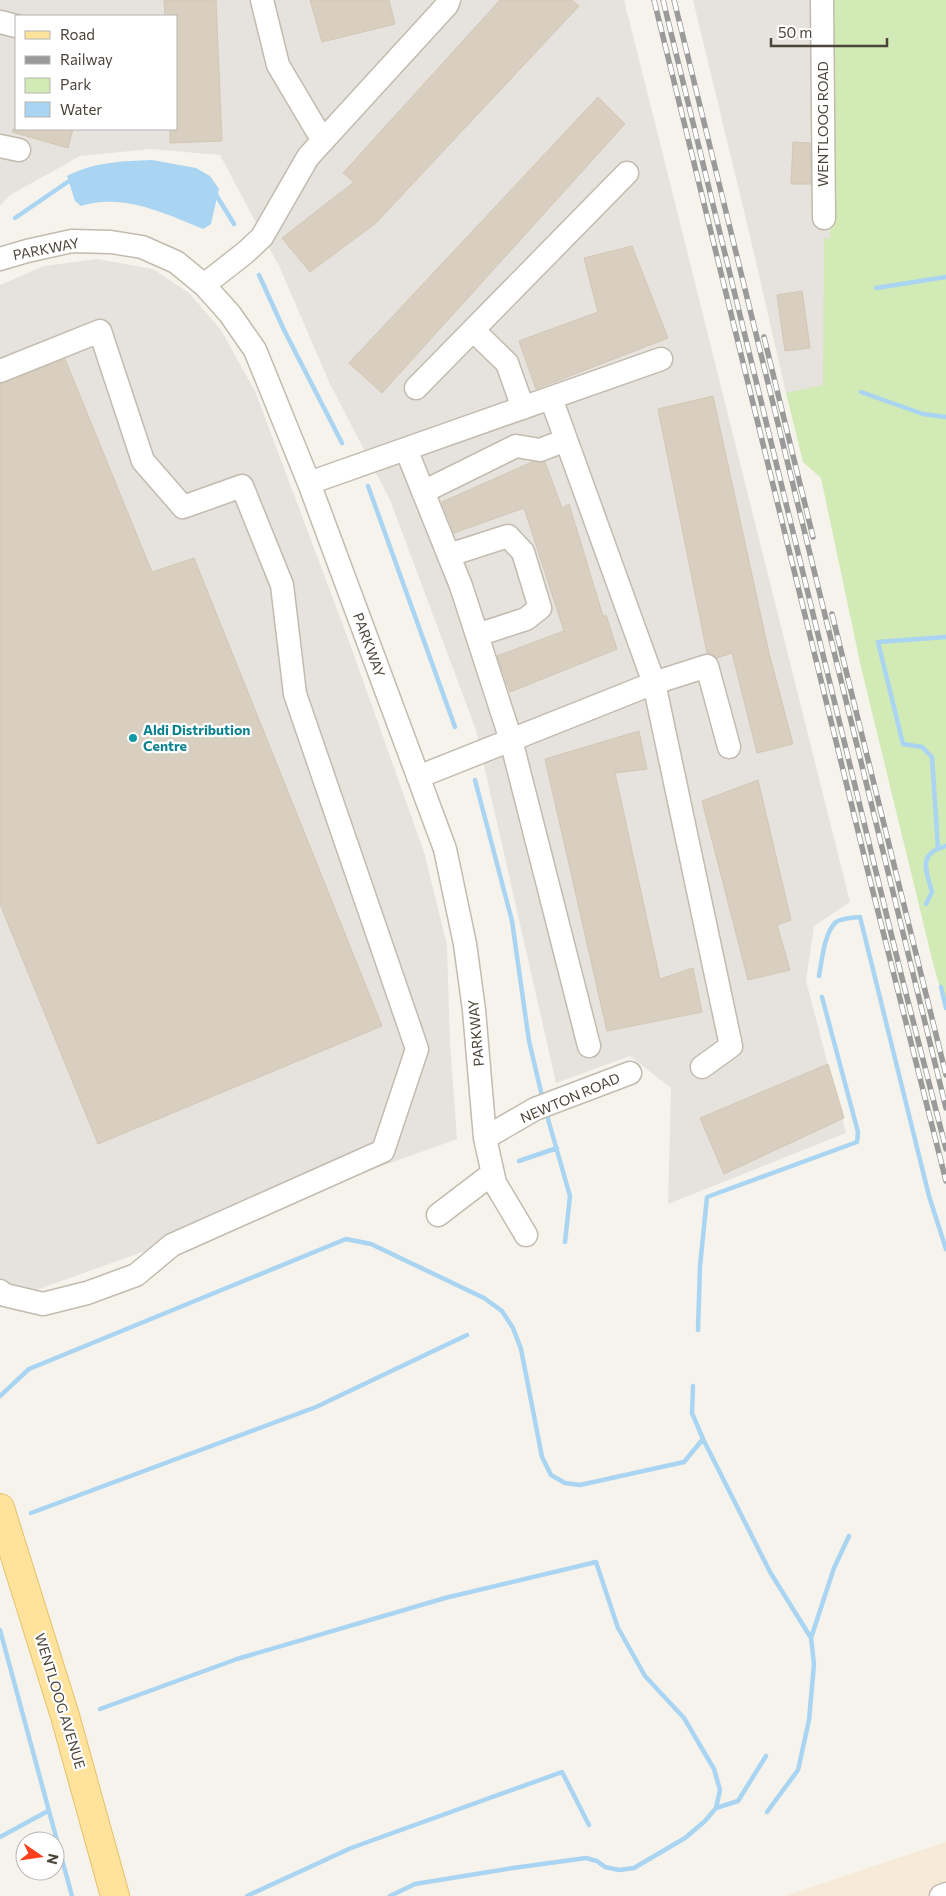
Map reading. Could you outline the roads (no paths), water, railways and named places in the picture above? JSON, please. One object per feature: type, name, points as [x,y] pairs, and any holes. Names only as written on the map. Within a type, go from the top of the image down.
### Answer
[{"type":"main road","name":"WENTLOOG AVENUE","points":[[0,1508],[66,1716],[115,1896]]},
{"type":"street","points":[[262,0],[278,65],[323,141]]},
{"type":"street","points":[[204,285],[262,237],[308,157],[447,5],[449,0]]},
{"type":"street","name":"WENTLOOG ROAD","points":[[822,0],[824,218]]},
{"type":"street","points":[[0,22],[15,26]]},
{"type":"street","points":[[416,388],[627,173]]},
{"type":"street","name":"PARKWAY","points":[[0,259],[72,241],[111,242],[142,247],[176,262],[204,285],[230,314],[255,350],[309,483],[445,849],[465,944],[474,1010],[485,1138],[495,1183],[526,1235]]},
{"type":"street","points":[[473,330],[507,363],[523,408]]},
{"type":"street","points":[[0,371],[100,331],[144,462],[183,506],[242,486],[282,585],[294,694],[417,1049],[383,1151],[172,1245],[136,1274],[87,1293],[43,1304],[5,1295],[0,1291]]},
{"type":"street","points":[[309,483],[662,360]]},
{"type":"street","points":[[551,398],[654,683],[730,1046],[702,1067]]},
{"type":"street","points":[[424,492],[516,446],[540,450],[566,440]]},
{"type":"street","points":[[406,449],[461,586],[511,740],[590,1046]]},
{"type":"street","points":[[449,556],[508,536],[523,552],[540,608],[526,619],[477,635]]},
{"type":"street","points":[[418,776],[654,683],[707,666],[729,747]]},
{"type":"street","name":"NEWTON ROAD","points":[[485,1138],[544,1106],[630,1073]]},
{"type":"street","points":[[438,1215],[493,1173]]},
{"type":"street","points":[[941,1896],[946,1894]]},
{"type":"water","points":[[152,160],[196,168],[210,176],[219,189],[211,224],[203,229],[142,206],[117,202],[101,202],[81,206],[75,201],[67,176],[98,165]]},
{"type":"waterway","points":[[15,218],[72,179]]},
{"type":"waterway","points":[[215,193],[234,224]]},
{"type":"waterway","points":[[259,275],[284,330],[342,443]]},
{"type":"waterway","points":[[876,288],[946,277]]},
{"type":"waterway","points":[[861,392],[923,414],[946,417]]},
{"type":"waterway","points":[[368,486],[455,727]]},
{"type":"waterway","points":[[938,848],[932,757],[922,747],[903,744],[878,642],[946,637]]},
{"type":"waterway","points":[[475,780],[512,921],[529,1041],[543,1100]]},
{"type":"waterway","points":[[926,904],[932,892],[926,870],[927,858],[937,849],[946,846]]},
{"type":"waterway","points":[[819,976],[824,947],[832,927],[841,920],[860,917],[929,1196],[946,1249]]},
{"type":"waterway","points":[[941,987],[946,1008]]},
{"type":"waterway","points":[[698,1330],[700,1266],[707,1197],[857,1142],[858,1132],[822,997]]},
{"type":"waterway","points":[[546,1112],[570,1196],[565,1242]]},
{"type":"waterway","points":[[519,1161],[557,1148]]},
{"type":"waterway","points":[[0,1396],[29,1369],[346,1239],[371,1244],[484,1298],[502,1311],[513,1328],[521,1349],[542,1457],[551,1475],[565,1483],[580,1485],[684,1462],[703,1439],[692,1413],[693,1386]]},
{"type":"waterway","points":[[31,1513],[316,1407],[467,1335]]},
{"type":"waterway","points":[[703,1439],[770,1572],[811,1638],[814,1664],[809,1720],[798,1770],[767,1812]]},
{"type":"waterway","points":[[811,1638],[834,1568],[849,1536]]},
{"type":"waterway","points":[[100,1709],[237,1659],[445,1598],[596,1562],[618,1628],[645,1676],[684,1718],[714,1769],[720,1790],[716,1808],[705,1821],[685,1838],[634,1868],[619,1870],[605,1867],[597,1861],[586,1858],[415,1884],[390,1896]]},
{"type":"waterway","points":[[0,1630],[72,1896]]},
{"type":"waterway","points":[[716,1808],[738,1801],[766,1756]]},
{"type":"waterway","points":[[247,1896],[351,1848],[562,1772],[589,1825]]},
{"type":"waterway","points":[[0,1837],[48,1811]]},
{"type":"railway","points":[[654,0],[871,884],[946,1181]]},
{"type":"railway","points":[[663,0],[901,974],[946,1149]]},
{"type":"railway","points":[[674,0],[946,1108]]},
{"type":"railway","points":[[764,337],[813,537]]},
{"type":"railway","points":[[832,614],[946,1075]]},
{"type":"place","name":"Aldi Distribution Centre","points":[[133,738]]}]
